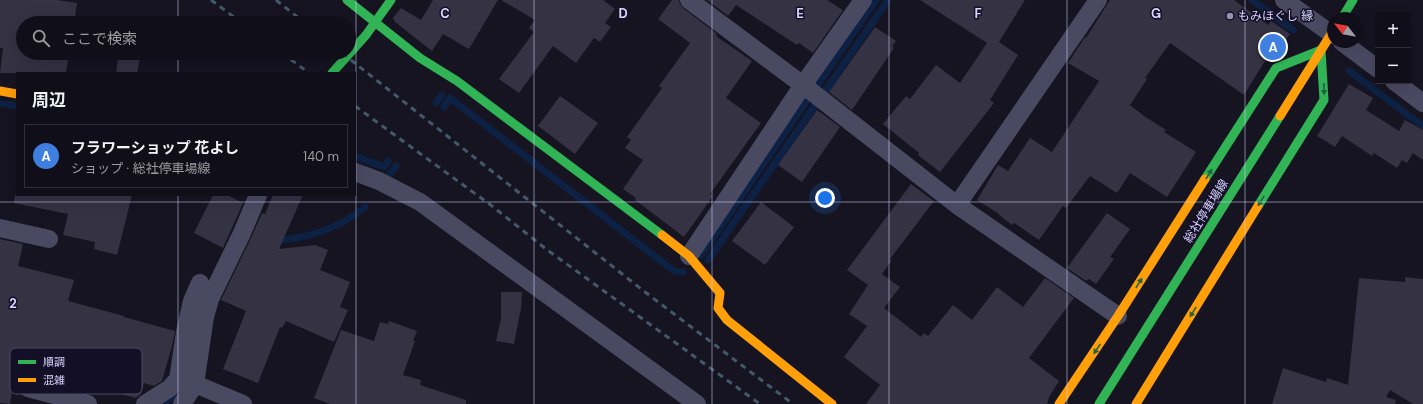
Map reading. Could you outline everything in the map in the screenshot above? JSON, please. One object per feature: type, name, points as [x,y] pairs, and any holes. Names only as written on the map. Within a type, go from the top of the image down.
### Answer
[{"type":"street","points":[[347,0],[420,58],[458,80],[689,256],[720,293],[718,308],[727,320],[832,404]]},
{"type":"street","points":[[356,45],[375,23],[391,0]]},
{"type":"street","points":[[689,0],[812,92],[957,205],[1118,316]]},
{"type":"street","points":[[689,256],[812,92],[863,0]]},
{"type":"street","points":[[957,205],[1098,0]]},
{"type":"street","points":[[1284,0],[1327,30]]},
{"type":"street","points":[[1346,12],[1353,0]]},
{"type":"street","name":"総社停車場線","points":[[1099,404],[1321,50],[1327,44]]},
{"type":"street","points":[[1351,48],[1375,67]]},
{"type":"street","points":[[1059,404],[1118,316],[1276,68],[1321,50],[1324,100],[1136,404]]},
{"type":"street","points":[[333,72],[343,60]]},
{"type":"street","points":[[1398,84],[1423,103]]},
{"type":"street","points":[[0,91],[16,94]]},
{"type":"street","points":[[356,172],[379,181],[420,202],[697,404]]},
{"type":"street","points":[[182,404],[210,299],[228,259],[242,233],[258,196]]},
{"type":"street","points":[[0,228],[49,239]]},
{"type":"street","points":[[187,381],[185,332],[192,301],[200,283]]},
{"type":"street","points":[[145,404],[170,388],[187,381],[243,404]]},
{"type":"street","points":[[50,394],[88,404]]},
{"type":"building","points":[[0,0],[57,0],[77,3],[75,16],[16,16],[16,60],[68,60],[66,72],[0,73],[3,48],[0,48]]},
{"type":"building","points":[[433,0],[498,0],[469,49],[443,34],[432,51],[395,22],[393,18],[401,8],[421,20]]},
{"type":"building","points":[[501,0],[603,0],[615,9],[605,23],[611,27],[600,42],[594,38],[576,63],[553,46],[519,93],[499,79],[534,32],[529,28],[535,20]]},
{"type":"building","points":[[672,0],[679,0],[683,8],[717,34],[716,36],[752,61],[726,98],[761,123],[710,194],[713,196],[684,237],[635,200],[636,198],[623,189],[643,160],[625,148],[631,140],[627,137],[662,88],[659,86],[690,43],[658,19]]},
{"type":"building","points":[[707,0],[827,0],[843,10],[813,53],[799,43],[797,45],[736,5],[728,16]]},
{"type":"building","points":[[920,0],[1025,0],[999,42],[1018,55],[990,100],[994,103],[940,172],[883,124],[906,96],[910,99],[936,65],[960,83],[987,43]]},
{"type":"building","points":[[1110,0],[1234,0],[1268,25],[1271,21],[1290,34],[1277,54],[1265,61],[1244,95],[1170,43],[1145,78],[1147,79],[1130,105],[1166,130],[1164,132],[1196,152],[1167,197],[1130,173],[1117,193],[1090,176],[1066,208],[1063,206],[1039,240],[1014,223],[1012,225],[999,214],[977,200],[998,165],[1008,171],[1030,138],[1052,152],[1099,81],[1068,63]]},
{"type":"building","points":[[875,27],[896,41],[892,46],[894,48],[852,110],[829,92]]},
{"type":"building","points":[[118,60],[140,60],[137,72],[116,72]]},
{"type":"building","points":[[1349,84],[1373,98],[1366,110],[1399,131],[1405,120],[1423,130],[1423,160],[1413,153],[1407,163],[1402,160],[1397,168],[1374,153],[1372,156],[1342,136],[1335,147],[1317,136]]},
{"type":"building","points":[[560,96],[598,123],[575,154],[538,126]]},
{"type":"building","points":[[817,110],[840,127],[802,182],[778,165]]},
{"type":"building","points":[[911,184],[934,201],[890,259],[892,260],[882,274],[900,287],[884,308],[921,337],[924,333],[928,336],[953,305],[972,320],[997,287],[1023,307],[1045,278],[1074,298],[1029,358],[1059,381],[1049,397],[1047,404],[866,404],[880,385],[844,357],[867,326],[849,314],[868,285],[847,270]]},
{"type":"building","points":[[15,195],[132,196],[117,255],[94,249],[95,242],[63,235],[68,214],[14,203]]},
{"type":"building","points":[[212,196],[229,196],[243,203],[223,248],[194,233]]},
{"type":"building","points":[[273,196],[303,196],[279,249],[315,245],[328,250],[320,270],[350,282],[340,307],[348,310],[334,342],[286,321],[282,328],[280,327],[258,383],[223,369],[246,311],[221,300],[262,213],[265,214]]},
{"type":"building","points":[[761,202],[794,227],[765,265],[732,241]]},
{"type":"building","points":[[1107,213],[1130,229],[1110,257],[1114,259],[1096,284],[1089,279],[1086,281],[1067,268]]},
{"type":"building","points":[[0,239],[23,244],[18,266],[74,280],[68,301],[175,331],[162,381],[154,386],[144,383],[142,390],[142,348],[10,348],[10,394],[12,394],[10,404],[0,403]]},
{"type":"building","points":[[1405,277],[1423,279],[1423,404],[1413,404],[1390,390],[1386,397],[1396,400],[1395,404],[1272,404],[1283,368],[1326,382],[1327,378],[1348,385],[1359,278],[1405,282]]},
{"type":"building","points":[[501,292],[522,292],[521,308],[514,344],[496,341],[501,318]]},
{"type":"building","points":[[389,321],[417,331],[403,375],[421,380],[420,385],[466,400],[466,404],[330,404],[314,398],[341,330],[374,341],[380,322],[388,324]]},
{"type":"building","points":[[121,394],[141,394],[136,398]]},
{"type":"waterway","points":[[701,255],[876,0]]},
{"type":"waterway","points":[[708,260],[888,0]]},
{"type":"waterway","points":[[1252,0],[1293,30]]},
{"type":"waterway","points":[[1349,71],[1423,126]]},
{"type":"waterway","points":[[436,103],[442,95]]},
{"type":"waterway","points":[[444,107],[450,98],[674,271],[683,272]]},
{"type":"waterway","points":[[0,103],[16,106]]},
{"type":"waterway","points":[[356,156],[384,167],[388,161]]},
{"type":"waterway","points":[[390,174],[396,166]]},
{"type":"waterway","points":[[274,241],[292,239],[328,229],[345,221],[365,207]]},
{"type":"waterway","points":[[162,404],[175,395]]},
{"type":"railway","points":[[211,0],[233,16]]},
{"type":"railway","points":[[276,0],[296,16]]},
{"type":"railway","points":[[291,60],[308,72]]},
{"type":"railway","points":[[351,60],[645,292],[793,404]]},
{"type":"railway","points":[[356,107],[492,206],[546,249],[760,404]]},
{"type":"traffic: fast","points":[[347,0],[420,58],[457,81],[662,235]]},
{"type":"traffic: fast","points":[[356,46],[366,35],[391,0]]},
{"type":"traffic: fast","points":[[1346,12],[1353,0]]},
{"type":"traffic: fast","points":[[1205,179],[1276,68],[1321,50],[1324,100],[1258,206]]},
{"type":"traffic: fast","points":[[333,72],[344,60]]},
{"type":"traffic: fast","points":[[1099,404],[1280,116]]},
{"type":"traffic: slow","points":[[1280,116],[1327,41]]},
{"type":"traffic: slow","points":[[0,91],[16,94]]},
{"type":"traffic: slow","points":[[1059,404],[1118,316],[1205,179]]},
{"type":"traffic: slow","points":[[1136,404],[1258,206]]},
{"type":"traffic: slow","points":[[662,235],[689,256],[720,293],[718,308],[727,320],[832,404]]},
{"type":"place","name":"もみほぐし 縁","points":[[1230,16]]},
{"type":"place","name":"フラワーショップ 花よし","points":[[1273,47]]}]
